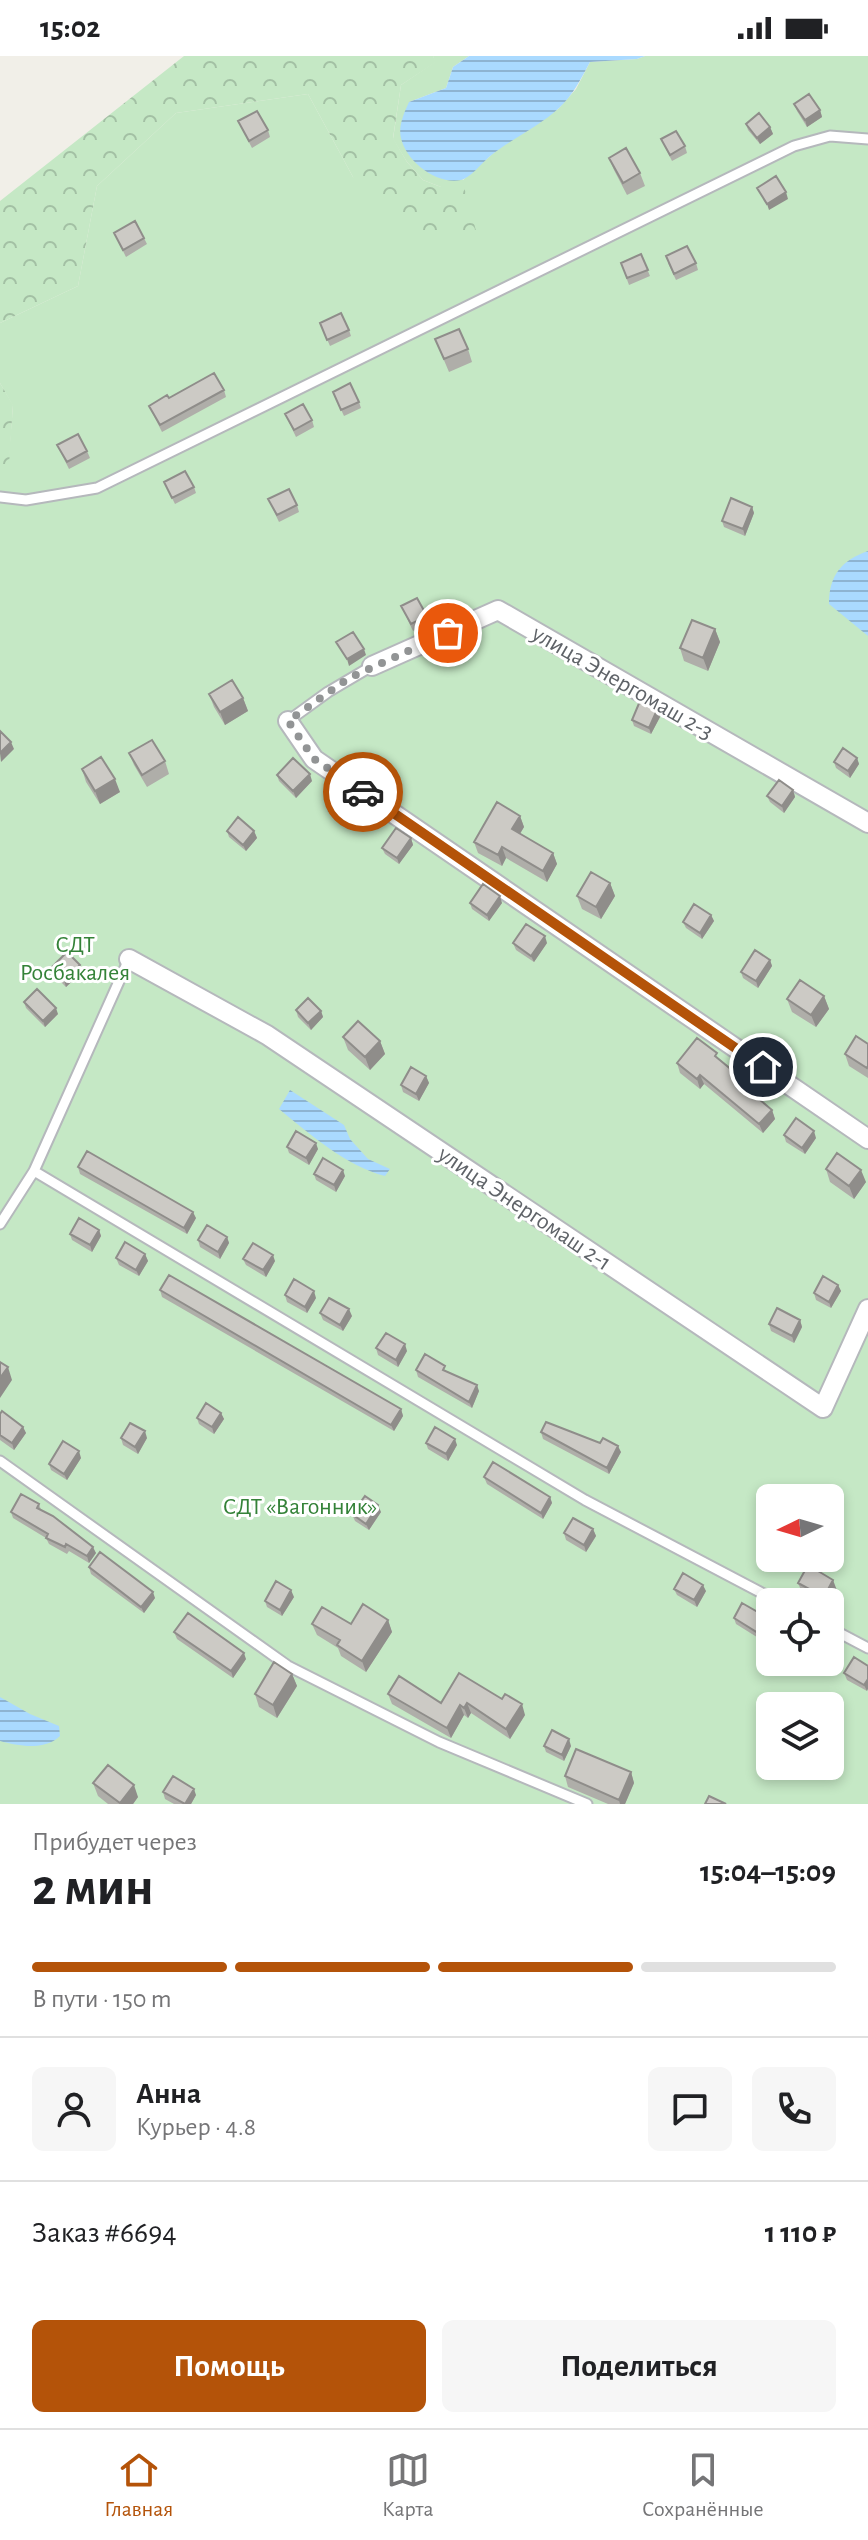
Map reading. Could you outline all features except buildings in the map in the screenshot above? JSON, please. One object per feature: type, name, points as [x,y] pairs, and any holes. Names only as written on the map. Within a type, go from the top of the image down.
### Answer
[{"type":"street","name":"улица Энергомаш 2-3","points":[[372,666],[498,610],[868,823]]},
{"type":"street","points":[[288,721],[314,759],[868,1139]]},
{"type":"street","name":"улица Энергомаш 2-1","points":[[129,959],[267,1035],[823,1408],[868,1309]]},
{"type":"lane","points":[[0,497],[26,500],[97,488],[794,146],[830,136],[868,139]]},
{"type":"lane","points":[[288,721],[372,666]]},
{"type":"lane","points":[[0,1224],[34,1171],[129,959]]},
{"type":"lane","points":[[34,1171],[585,1500],[756,1590]]},
{"type":"lane","points":[[0,1461],[288,1666],[439,1742],[587,1804]]},
{"type":"lane","points":[[844,1635],[868,1648]]},
{"type":"green space","points":[[184,56],[433,56],[436,62],[401,85],[393,138],[407,162],[423,180],[441,187],[464,187],[478,238],[425,233],[353,177],[308,94],[176,113],[97,186],[78,286],[0,323],[0,201]]},
{"type":"green space","points":[[433,56],[469,56],[453,67],[446,88],[409,102],[463,180],[507,141],[558,109],[576,89],[590,62],[645,56],[868,56],[868,1804],[0,1804],[0,479],[7,479],[13,406],[0,383],[0,323],[78,286],[97,186],[176,113],[308,94],[353,177],[441,187],[423,180],[393,139],[401,85],[435,62]]},
{"type":"green space","points":[[0,383],[13,405],[8,479],[0,479]]},
{"type":"water","points":[[469,56],[645,56],[590,62],[573,92],[551,115],[498,150],[468,177],[451,181],[432,175],[416,163],[404,147],[401,124],[409,102],[446,88],[453,67]]},
{"type":"water","points":[[868,551],[868,636],[829,604],[831,585],[839,570],[851,559]]},
{"type":"water","points":[[290,1090],[344,1125],[350,1139],[368,1159],[390,1169],[385,1176],[343,1157],[279,1109]]},
{"type":"water","points":[[0,1697],[59,1726],[60,1736],[39,1745],[23,1746],[0,1741]]},
{"type":"way so far","points":[[363,792],[314,759],[288,721],[349,678],[448,633]]},
{"type":"route","points":[[363,792],[763,1067]]},
{"type":"park label","name":"СДТ Росбакалея","points":[[75,958]]},
{"type":"park label","name":"СДТ «Вагонник»","points":[[300,1506]]}]
